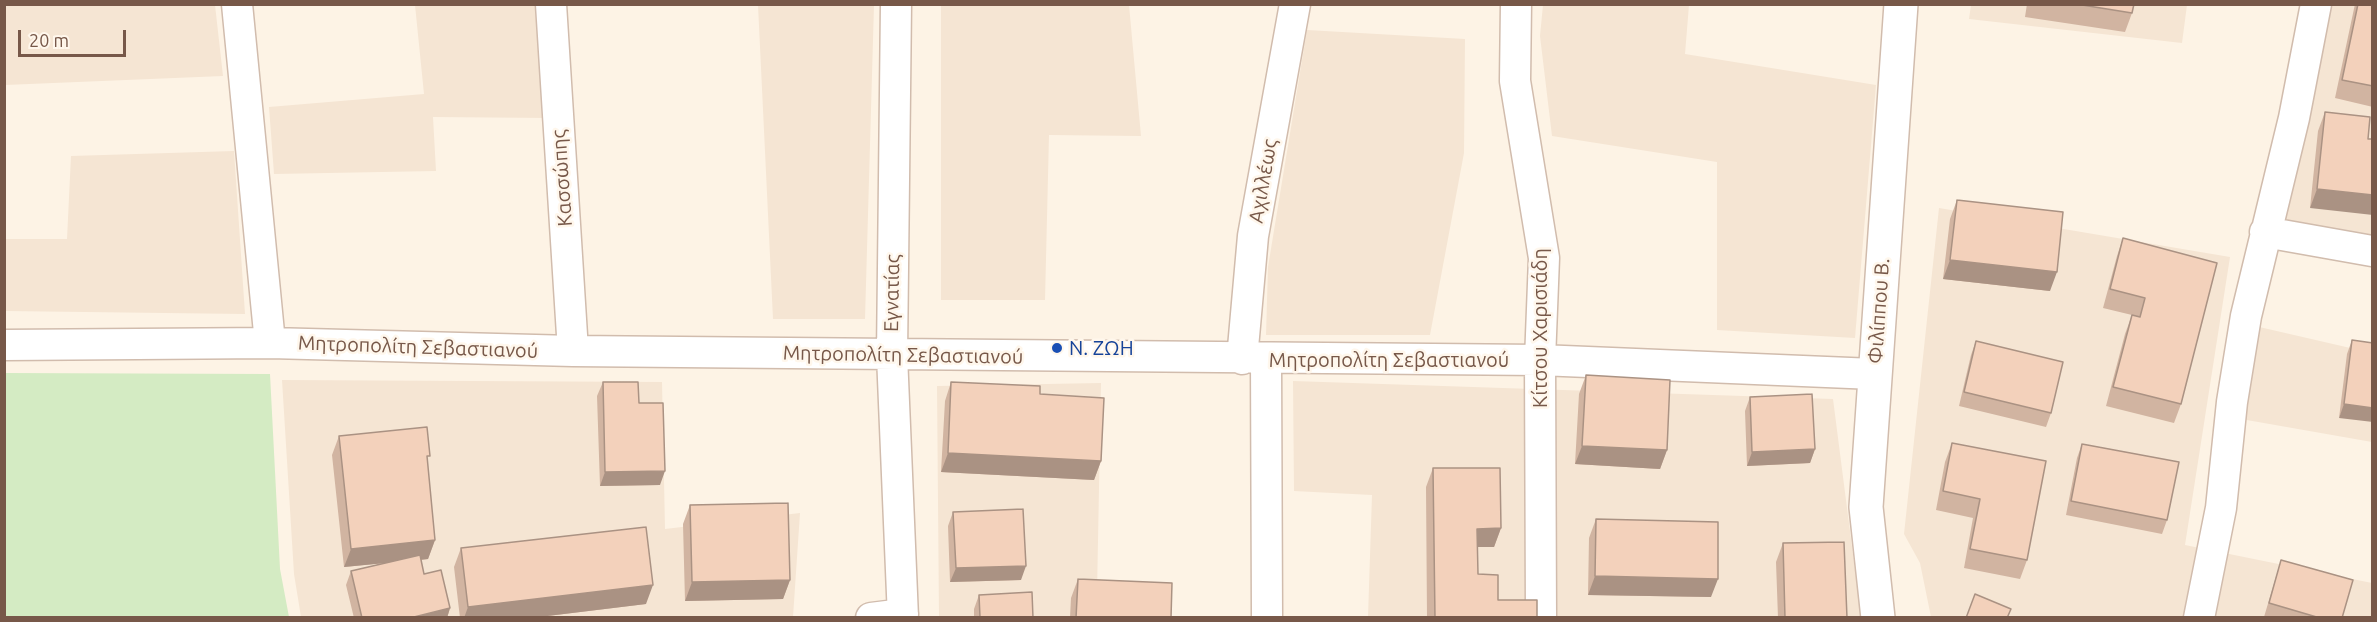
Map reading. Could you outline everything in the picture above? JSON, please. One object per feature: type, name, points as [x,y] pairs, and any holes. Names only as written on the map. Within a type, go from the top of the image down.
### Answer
[{"type":"street","points":[[237,4],[270,343]]},
{"type":"street","name":"Κασσώπης","points":[[551,4],[573,351]]},
{"type":"street","name":"Εγνατίας","points":[[896,4],[892,355],[903,616]]},
{"type":"street","name":"Αχιλλέως","points":[[1267,618],[1254,359],[1253,236],[1295,4]]},
{"type":"street","name":"Κίτσου Χαρισιάδη","points":[[1516,4],[1515,81],[1544,258],[1540,360],[1541,618]]},
{"type":"street","name":"Φιλίππου Β.","points":[[1878,618],[1866,507],[1901,4]]},
{"type":"street","points":[[2199,618],[2221,508],[2240,350],[2265,232],[2294,118],[2316,4]]},
{"type":"street","points":[[2265,232],[2373,251]]},
{"type":"street","name":"Μητροπολίτη Σεβαστιανού","points":[[4,345],[270,343],[573,351],[1540,360],[1874,374]]},
{"type":"street","points":[[871,618],[903,616]]},
{"type":"shaded area","points":[[4,5],[215,5],[223,76],[5,85]]},
{"type":"shaded area","points":[[415,5],[542,5],[549,118],[433,117],[436,171],[274,174],[269,107],[424,94]]},
{"type":"shaded area","points":[[758,5],[874,5],[865,319],[773,319]]},
{"type":"shaded area","points":[[941,5],[1129,5],[1141,136],[1049,135],[1045,300],[941,300]]},
{"type":"shaded area","points":[[1543,5],[1689,5],[1685,54],[1876,85],[1855,338],[1717,330],[1717,162],[1552,136],[1540,36]]},
{"type":"shaded area","points":[[1971,5],[2187,5],[2182,43],[1969,19]]},
{"type":"shaded area","points":[[2330,5],[2372,5],[2372,240],[2284,226]]},
{"type":"shaded area","points":[[1307,30],[1465,39],[1464,153],[1430,335],[1266,335],[1268,267]]},
{"type":"shaded area","points":[[234,151],[245,314],[5,311],[5,239],[67,239],[71,156]]},
{"type":"shaded area","points":[[1939,208],[2230,257],[2185,545],[2372,583],[2372,617],[1931,617],[1920,563],[1904,534]]},
{"type":"shaded area","points":[[2255,326],[2372,353],[2372,442],[2241,419]]},
{"type":"shaded area","points":[[282,380],[662,382],[665,529],[800,513],[793,617],[301,617],[294,574]]},
{"type":"shaded area","points":[[1293,381],[1833,399],[1861,617],[1368,617],[1372,495],[1294,491]]},
{"type":"shaded area","points":[[1101,383],[1097,593],[1168,617],[939,617],[937,386]]},
{"type":"green space","points":[[5,373],[270,374],[280,569],[289,617],[5,617]]},
{"type":"building","points":[[2076,4],[2134,4],[2132,13]]},
{"type":"building","points":[[2358,4],[2373,4],[2373,86],[2342,80]]},
{"type":"building","points":[[2325,112],[2370,117],[2368,139],[2373,139],[2373,195],[2317,189]]},
{"type":"building","points":[[1957,200],[2063,212],[2057,272],[1950,260]]},
{"type":"building","points":[[2123,238],[2217,263],[2181,404],[2113,387],[2132,315],[2140,317],[2145,298],[2110,289]]},
{"type":"building","points":[[2352,340],[2373,343],[2373,408],[2344,404]]},
{"type":"building","points":[[1976,341],[2063,362],[2051,413],[1964,392]]},
{"type":"building","points":[[1586,375],[1670,380],[1667,450],[1582,446]]},
{"type":"building","points":[[603,382],[638,382],[639,403],[663,403],[665,471],[605,472]]},
{"type":"building","points":[[951,382],[1040,386],[1040,394],[1104,398],[1101,461],[948,453]]},
{"type":"building","points":[[1812,394],[1815,449],[1752,452],[1750,397]]},
{"type":"building","points":[[427,427],[430,456],[427,456],[435,540],[351,549],[339,436]]},
{"type":"building","points":[[1952,443],[2046,461],[2027,560],[1970,549],[1980,499],[1943,491]]},
{"type":"building","points":[[2082,444],[2179,462],[2167,520],[2071,501]]},
{"type":"building","points":[[1433,468],[1500,468],[1501,528],[1477,529],[1478,574],[1498,575],[1498,600],[1537,600],[1537,618],[1435,618]]},
{"type":"building","points":[[788,503],[790,580],[692,582],[690,505]]},
{"type":"building","points":[[1023,509],[1026,566],[956,568],[953,512]]},
{"type":"building","points":[[1596,519],[1718,522],[1718,579],[1595,576]]},
{"type":"building","points":[[646,527],[653,585],[468,607],[461,548]]},
{"type":"building","points":[[1844,542],[1847,618],[1785,618],[1783,543]]},
{"type":"building","points":[[420,555],[424,574],[441,570],[450,608],[410,618],[362,618],[351,571]]},
{"type":"building","points":[[2281,560],[2353,580],[2342,618],[2320,618],[2269,603]]},
{"type":"building","points":[[1078,579],[1172,583],[1171,618],[1076,618]]},
{"type":"building","points":[[1032,592],[1033,618],[975,618],[980,617],[979,595]]},
{"type":"building","points":[[1975,594],[2011,609],[2007,618],[1966,618]]},
{"type":"place","name":"Ν. ΖΩΗ","points":[[1057,348]]}]
